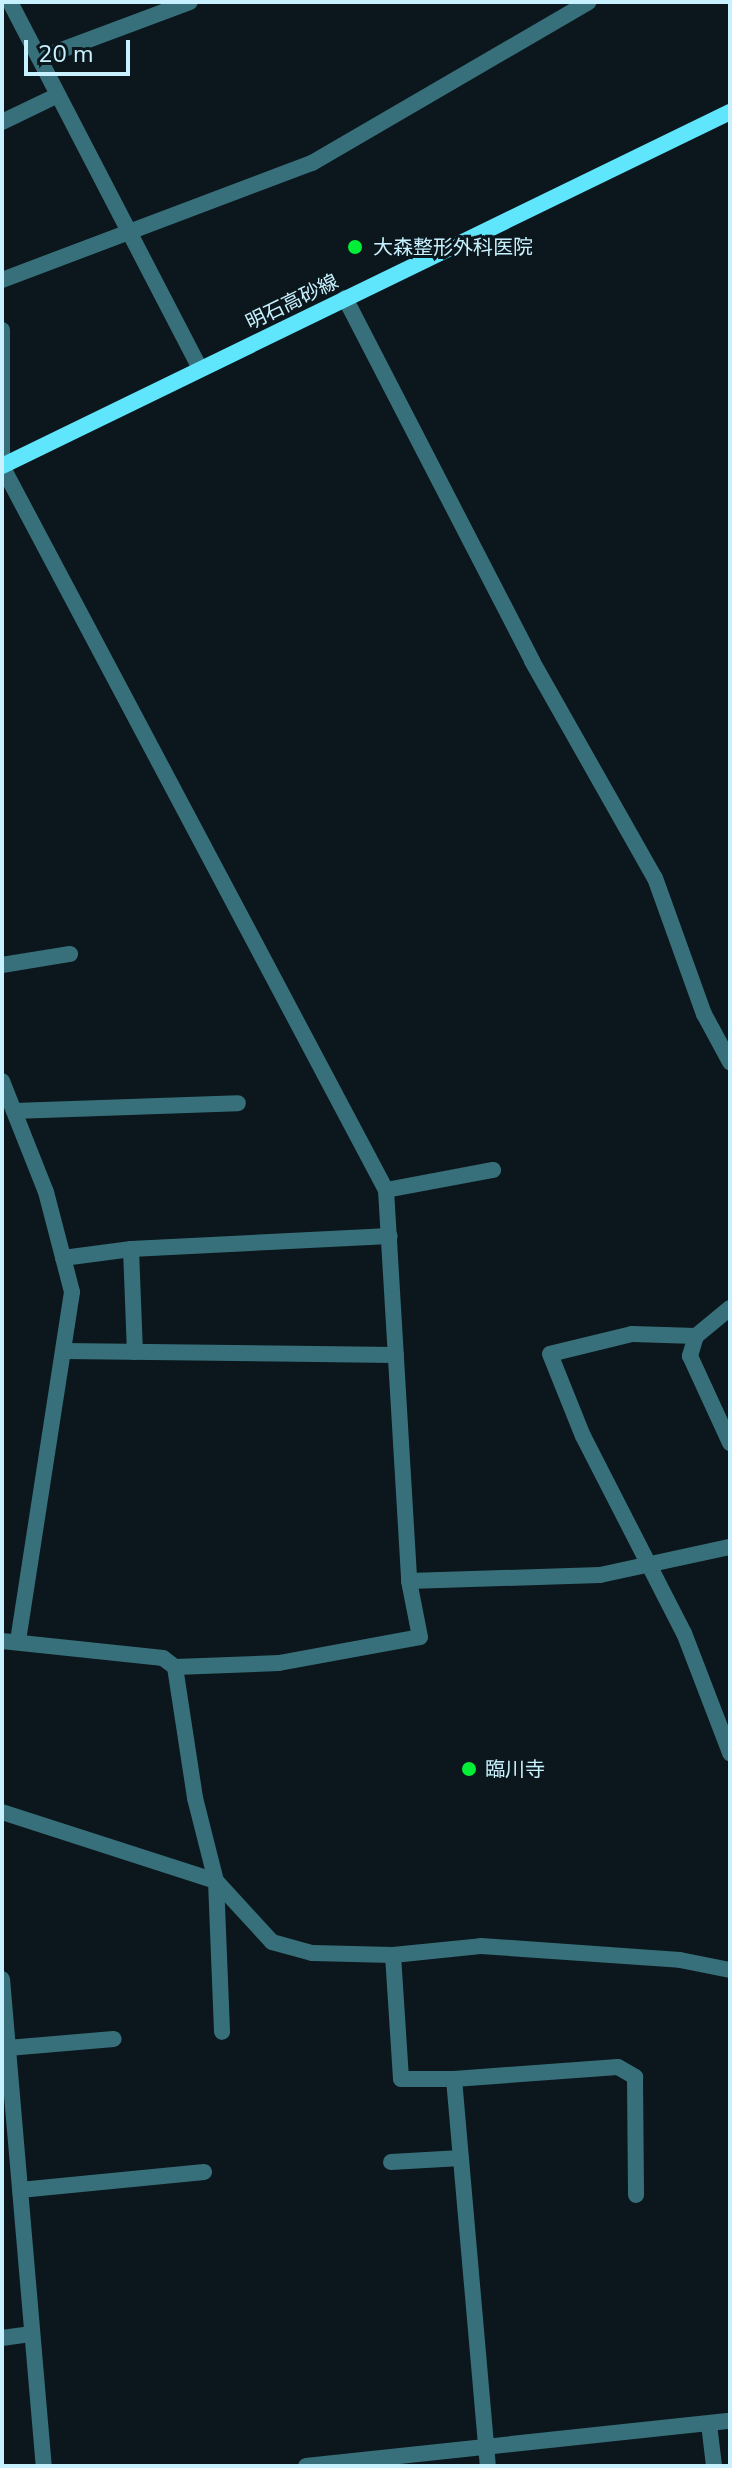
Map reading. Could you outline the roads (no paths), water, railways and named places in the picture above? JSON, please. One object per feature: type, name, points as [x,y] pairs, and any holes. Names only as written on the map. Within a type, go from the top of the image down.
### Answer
[{"type":"main road","name":"明石高砂線","points":[[2,466],[730,112]]},
{"type":"street","points":[[10,2],[200,369]]},
{"type":"street","points":[[40,58],[190,2]]},
{"type":"street","points":[[2,280],[312,163],[589,2]]},
{"type":"street","points":[[2,122],[58,95]]},
{"type":"street","points":[[345,298],[532,661],[655,878],[704,1014],[730,1062]]},
{"type":"street","points":[[2,330],[2,466],[182,811],[326,1069],[386,1190],[409,1581],[420,1637],[279,1663],[175,1667],[163,1658],[10,1640],[64,1351],[72,1292],[46,1192],[2,1081]]},
{"type":"street","points":[[2,965],[70,954]]},
{"type":"street","points":[[14,1111],[238,1103]]},
{"type":"street","points":[[386,1190],[493,1170]]},
{"type":"street","points":[[63,1258],[131,1249],[390,1236]]},
{"type":"street","points":[[131,1249],[135,1352]]},
{"type":"street","points":[[730,1308],[696,1336],[690,1356],[730,1443]]},
{"type":"street","points":[[696,1336],[632,1334],[550,1354],[583,1436],[684,1633],[730,1753]]},
{"type":"street","points":[[64,1351],[396,1355]]},
{"type":"street","points":[[409,1581],[600,1575],[730,1547]]},
{"type":"street","points":[[175,1667],[195,1798],[216,1881],[222,2032]]},
{"type":"street","points":[[2,1812],[216,1881],[272,1942],[312,1953],[393,1955],[481,1946],[680,1960],[730,1970]]},
{"type":"street","points":[[393,1955],[401,2079],[454,2079],[618,2067],[635,2077],[636,2195]]},
{"type":"street","points":[[2,1979],[8,2048],[9,2148],[20,2190],[44,2466]]},
{"type":"street","points":[[8,2048],[114,2039]]},
{"type":"street","points":[[454,2079],[488,2466]]},
{"type":"street","points":[[391,2162],[461,2158]]},
{"type":"street","points":[[20,2190],[204,2172]]},
{"type":"street","points":[[2,2338],[32,2334]]},
{"type":"street","points":[[306,2466],[730,2421]]},
{"type":"street","points":[[709,2424],[714,2466]]},
{"type":"place","name":"大森整形外科医院","points":[[355,247]]},
{"type":"place","name":"臨川寺","points":[[469,1769]]}]
